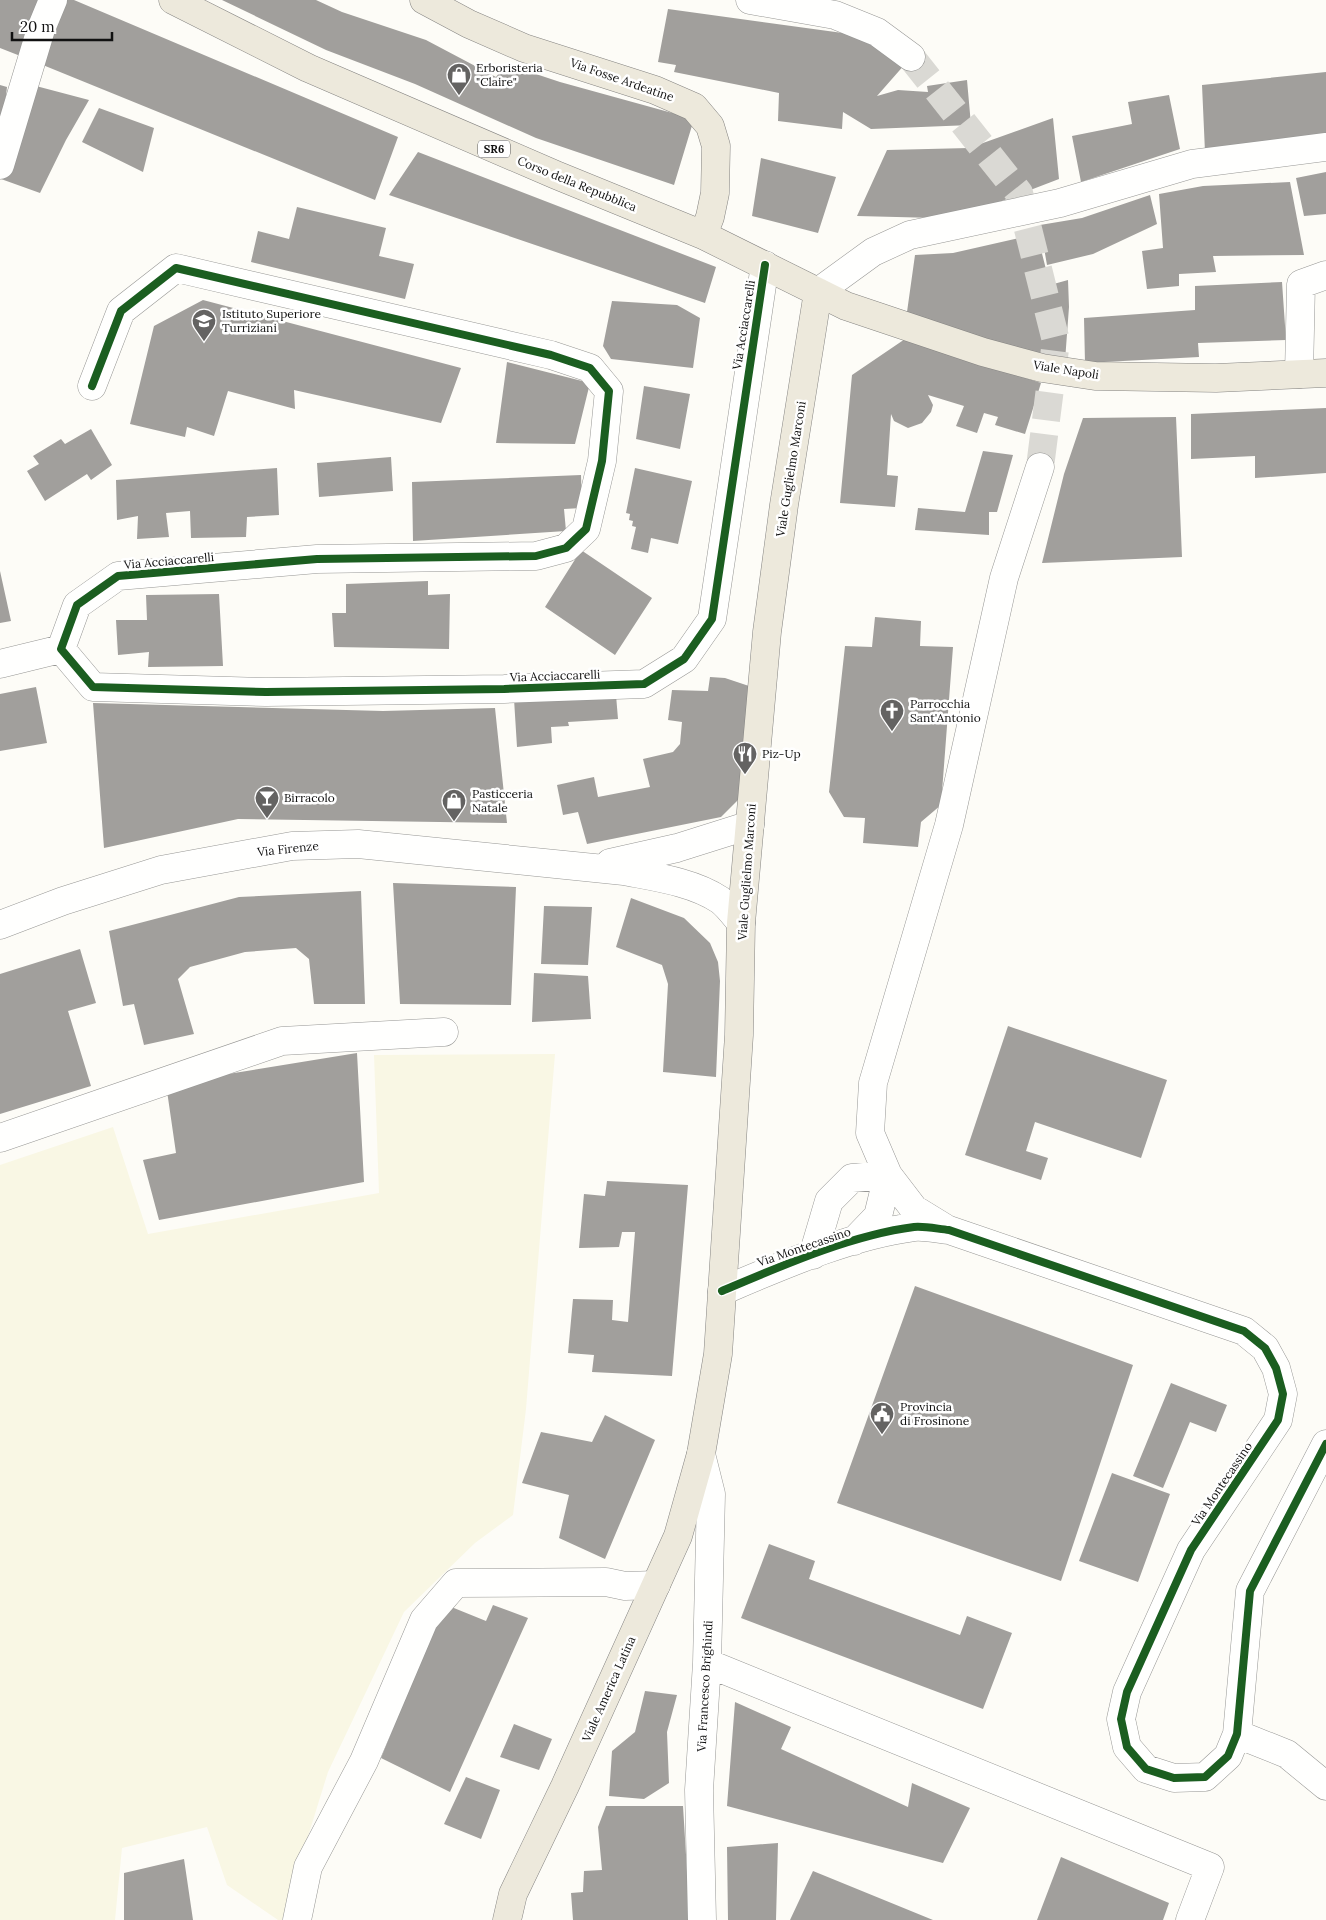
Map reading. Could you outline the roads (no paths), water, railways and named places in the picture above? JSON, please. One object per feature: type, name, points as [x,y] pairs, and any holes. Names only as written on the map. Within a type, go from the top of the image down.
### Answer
[{"type":"main road","name":"Corso della Repubblica","points":[[173,0],[308,68],[556,175],[703,235],[818,292]]},
{"type":"main road","name":"Via Fosse Ardeatine","points":[[424,0],[469,24],[524,48],[655,90],[694,107],[710,126],[716,146],[715,193],[710,217],[703,235]]},
{"type":"main road","name":"Viale Napoli","points":[[818,292],[846,306],[982,352],[1042,368],[1095,376],[1216,378],[1326,373]]},
{"type":"main road","name":"Viale Guglielmo Marconi","points":[[701,1454],[718,1354],[739,1035],[741,923],[767,632],[784,505],[818,292]]},
{"type":"main road","name":"Viale America Latina","points":[[507,1920],[513,1894],[565,1786],[678,1536],[701,1454]]},
{"type":"street","points":[[0,165],[41,29],[53,0]]},
{"type":"street","points":[[750,0],[835,15],[877,32],[911,57]]},
{"type":"street","points":[[818,292],[873,252],[910,236],[1060,203],[1192,164],[1326,147]]},
{"type":"street","name":"Via Acciaccarelli","points":[[92,386],[121,311],[176,268],[551,355],[590,368],[609,391],[602,461],[586,529],[566,548],[536,556],[317,559],[118,576],[77,605],[61,649],[93,687],[266,692],[504,689],[644,684],[684,659],[712,619],[765,265]]},
{"type":"street","points":[[1298,374],[1301,284],[1326,275]]},
{"type":"street","points":[[949,1230],[914,1209],[888,1175],[870,1133],[873,1083],[949,825],[1004,578],[1040,467]]},
{"type":"street","points":[[0,664],[61,649]]},
{"type":"street","points":[[586,868],[678,848],[750,825]]},
{"type":"street","name":"Via Firenze","points":[[0,925],[63,901],[161,870],[292,846],[358,844],[652,876],[698,889],[721,901],[741,923]]},
{"type":"street","points":[[0,1138],[282,1041],[444,1032]]},
{"type":"street","points":[[854,1241],[878,1216],[888,1175]]},
{"type":"street","points":[[813,1255],[828,1201],[852,1178],[888,1175]]},
{"type":"street","name":"Via Montecassino","points":[[722,1291],[854,1241],[916,1227],[949,1230],[1244,1331],[1265,1348],[1276,1368],[1283,1394],[1278,1420],[1191,1550],[1127,1692],[1121,1719],[1127,1747],[1146,1769],[1174,1778],[1205,1776],[1228,1756],[1237,1734],[1250,1591],[1326,1444]]},
{"type":"street","name":"Via Francesco Brighindi","points":[[701,1454],[711,1494],[707,1663],[699,1790],[702,1920]]},
{"type":"street","points":[[297,1920],[308,1867],[364,1762],[424,1620],[456,1582],[606,1582],[625,1586],[656,1585]]},
{"type":"street","points":[[707,1663],[1210,1867],[1190,1920]]},
{"type":"street","points":[[1237,1734],[1287,1754],[1326,1786]]},
{"type":"tunnel","points":[[911,57],[1019,193],[1056,341],[1040,467]]},
{"type":"place","name":"Erboristeria \"Claire\"","points":[[459,96]]},
{"type":"place","name":"Istituto Superiore Turriziani","points":[[204,342]]},
{"type":"place","name":"Parrocchia Sant'Antonio","points":[[892,732]]},
{"type":"place","name":"Piz-Up","points":[[745,775]]},
{"type":"place","name":"Birracolo","points":[[267,819]]},
{"type":"place","name":"Pasticceria Natale","points":[[454,822]]},
{"type":"place","name":"Provincia di Frosinone","points":[[882,1435]]}]
